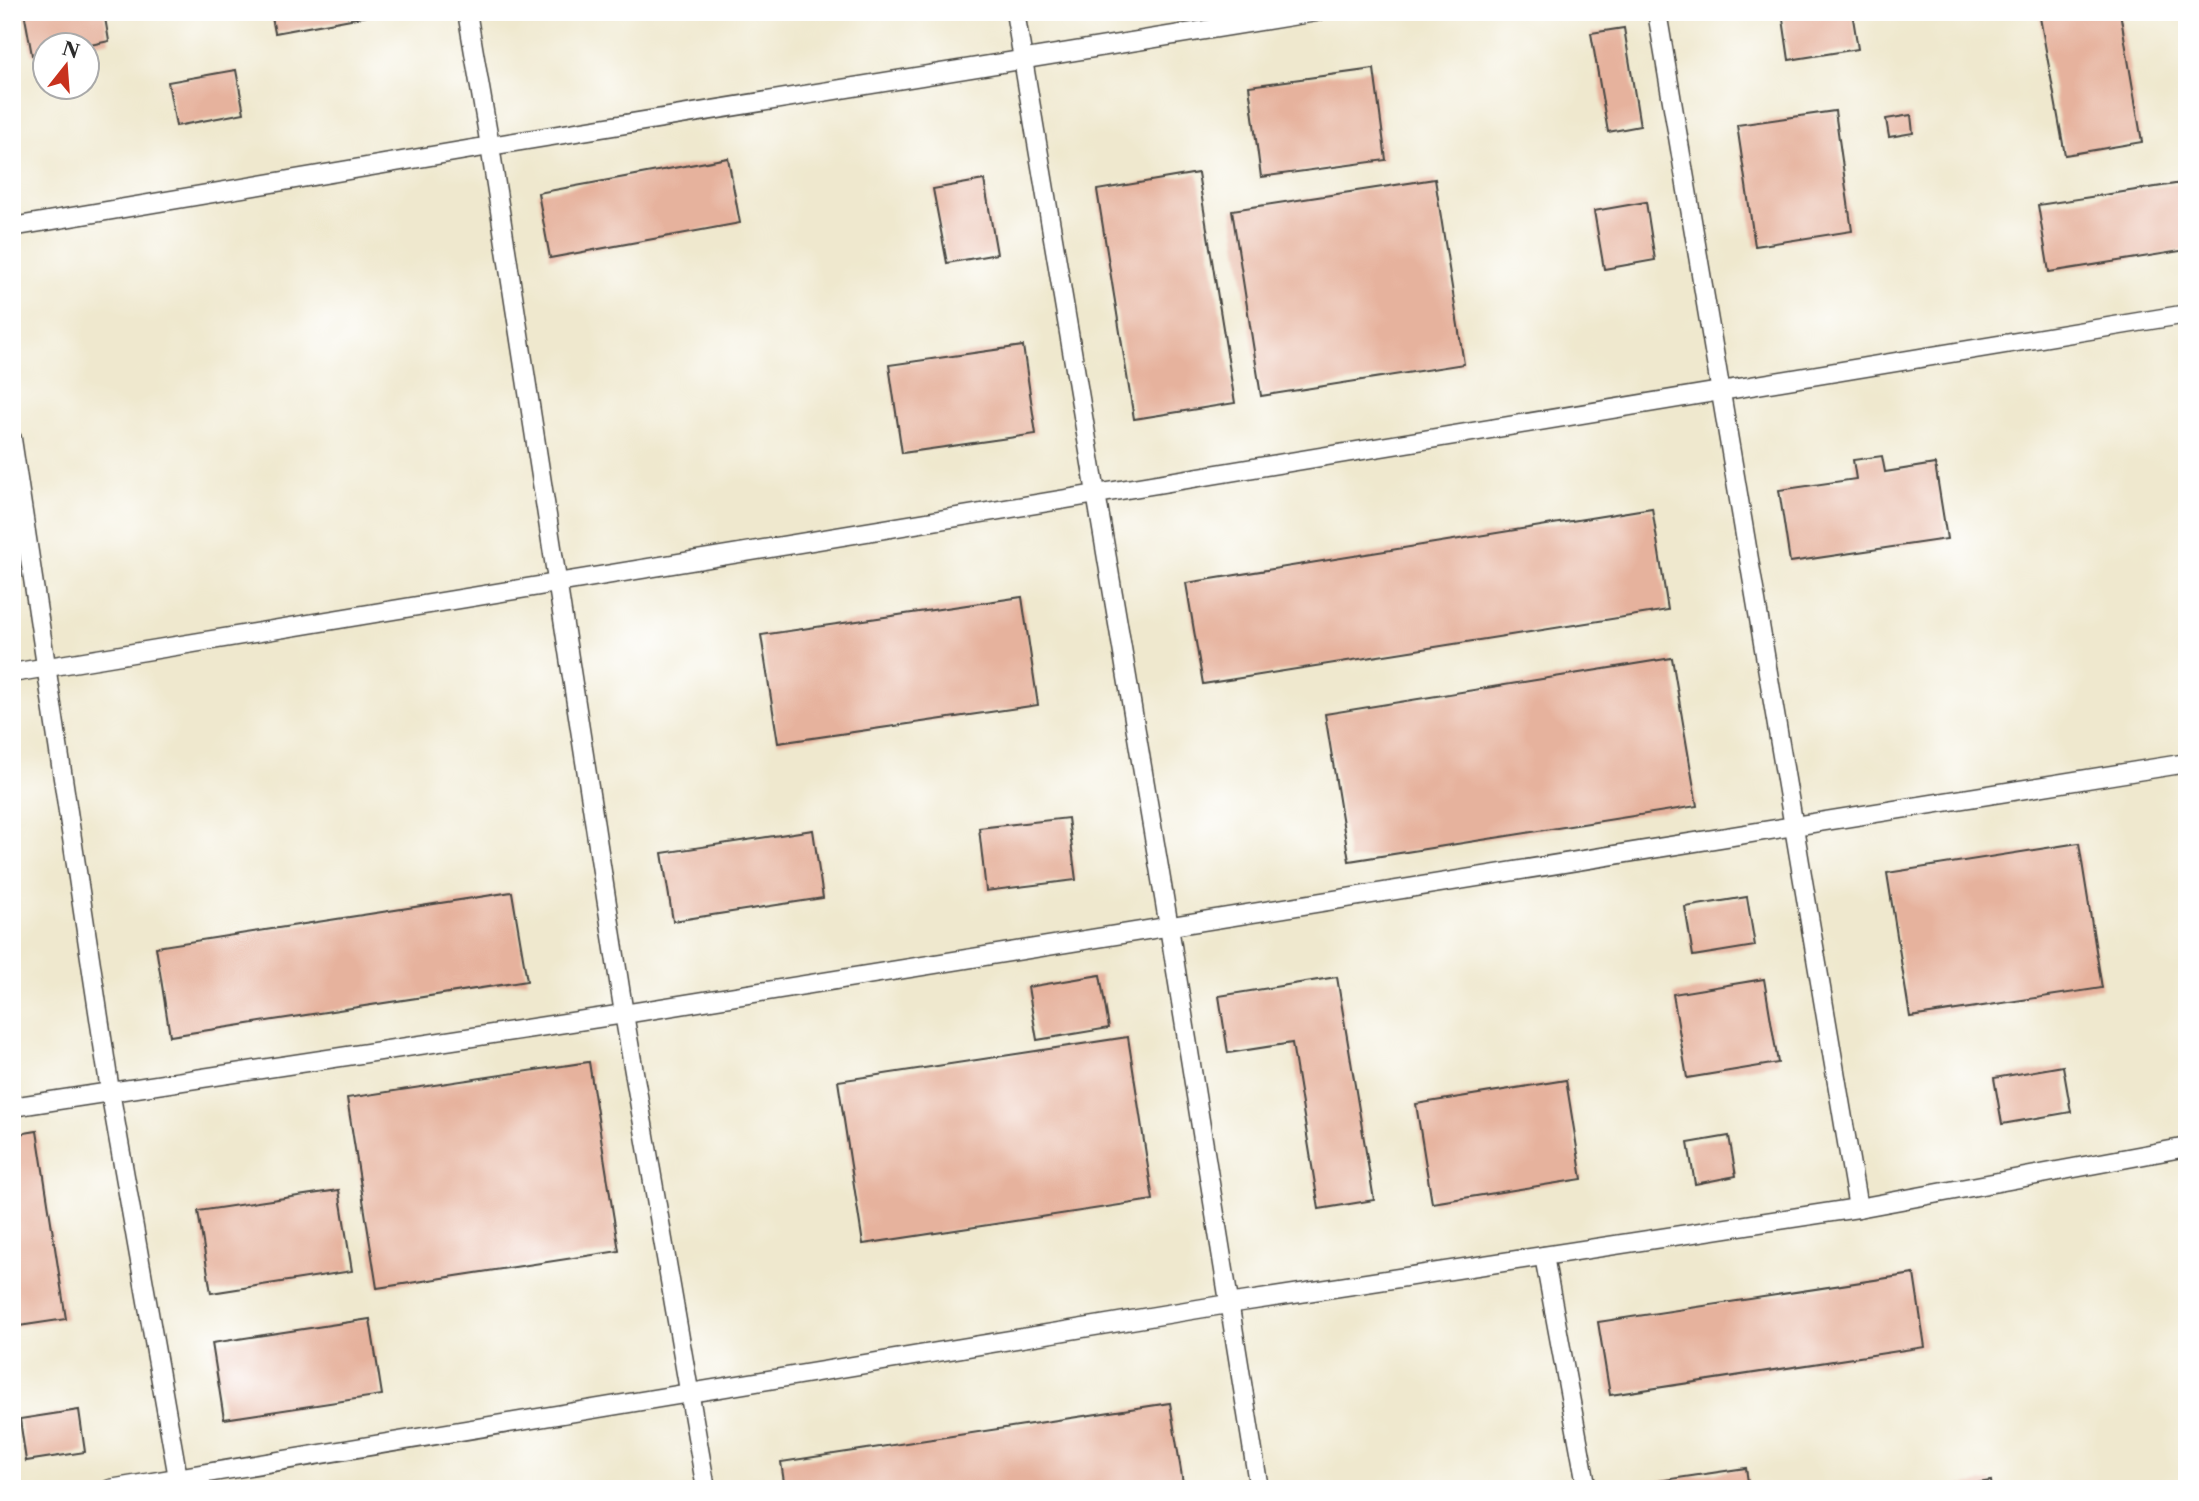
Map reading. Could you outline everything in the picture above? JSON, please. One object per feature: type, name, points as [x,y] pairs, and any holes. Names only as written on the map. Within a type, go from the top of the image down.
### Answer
[{"type":"lane","points":[[467,12],[624,1014],[706,1489]]},
{"type":"lane","points":[[1015,12],[1169,927],[1259,1489]]},
{"type":"lane","points":[[12,227],[1315,12]]},
{"type":"lane","points":[[1657,12],[1858,1208]]},
{"type":"lane","points":[[12,673],[2187,314]]},
{"type":"lane","points":[[12,439],[110,1091],[179,1483]]},
{"type":"lane","points":[[12,1107],[624,1014],[2187,764]]},
{"type":"lane","points":[[110,1489],[179,1483],[690,1391],[1228,1304],[1858,1208],[2187,1147]]},
{"type":"lane","points":[[1544,1255],[1587,1489]]},
{"type":"building","points":[[24,12],[104,12],[109,41],[102,43],[102,32],[32,32],[32,55]]},
{"type":"building","points":[[271,12],[377,12],[378,14],[275,33]]},
{"type":"building","points":[[1782,12],[1852,12],[1858,49],[1789,60]]},
{"type":"building","points":[[2039,12],[2120,12],[2142,142],[2065,155]]},
{"type":"building","points":[[1624,28],[1640,126],[1608,132],[1591,33]]},
{"type":"building","points":[[1374,69],[1386,160],[1261,177],[1249,86]]},
{"type":"building","points":[[236,70],[244,113],[176,126],[168,82]]},
{"type":"building","points":[[1835,111],[1852,231],[1755,246],[1737,125]]},
{"type":"building","points":[[1911,115],[1913,133],[1889,137],[1886,119]]},
{"type":"building","points":[[728,158],[740,223],[550,258],[538,193]]},
{"type":"building","points":[[1198,173],[1235,403],[1134,419],[1097,190]]},
{"type":"building","points":[[1435,179],[1464,364],[1261,396],[1232,210]]},
{"type":"building","points":[[984,180],[997,254],[947,263],[933,189]]},
{"type":"building","points":[[2182,183],[2187,217],[2187,250],[2049,272],[2038,205]]},
{"type":"building","points":[[1646,202],[1655,260],[1604,269],[1594,211]]},
{"type":"building","points":[[1023,346],[1036,434],[902,453],[889,365]]},
{"type":"building","points":[[1882,456],[1885,472],[1935,464],[1947,539],[1790,562],[1779,490],[1856,479],[1853,460]]},
{"type":"building","points":[[1652,508],[1668,610],[1203,684],[1186,583]]},
{"type":"building","points":[[1022,597],[1038,705],[778,743],[761,635]]},
{"type":"building","points":[[1672,658],[1697,806],[1349,861],[1325,714]]},
{"type":"building","points":[[1068,818],[1076,880],[986,891],[979,828]]},
{"type":"building","points":[[813,830],[823,898],[673,921],[662,853]]},
{"type":"building","points":[[2079,843],[2102,988],[1910,1017],[1887,873]]},
{"type":"building","points":[[512,892],[527,981],[170,1036],[156,947]]},
{"type":"building","points":[[1747,897],[1755,946],[1693,956],[1685,907]]},
{"type":"building","points":[[1100,975],[1109,1028],[1037,1040],[1028,987]]},
{"type":"building","points":[[1337,977],[1374,1200],[1319,1209],[1292,1043],[1228,1053],[1219,996]]},
{"type":"building","points":[[1764,979],[1778,1063],[1687,1078],[1673,994]]},
{"type":"building","points":[[1128,1037],[1153,1200],[863,1244],[838,1081]]},
{"type":"building","points":[[589,1062],[619,1251],[377,1288],[347,1098]]},
{"type":"building","points":[[2063,1066],[2071,1112],[2002,1124],[1994,1078]]},
{"type":"building","points":[[1566,1080],[1582,1179],[1432,1203],[1416,1104]]},
{"type":"building","points":[[37,1131],[66,1319],[12,1327],[12,1135]]},
{"type":"building","points":[[1729,1136],[1736,1176],[1695,1184],[1688,1143]]},
{"type":"building","points":[[339,1190],[352,1271],[211,1293],[198,1211]]},
{"type":"building","points":[[1914,1274],[1925,1347],[1610,1395],[1598,1322]]},
{"type":"building","points":[[370,1319],[382,1395],[224,1419],[212,1343]]},
{"type":"building","points":[[1170,1403],[1184,1489],[785,1489],[781,1462]]},
{"type":"building","points":[[79,1410],[85,1452],[26,1461],[20,1419]]},
{"type":"building","points":[[1746,1468],[1749,1489],[1645,1489],[1644,1483]]},
{"type":"building","points":[[1991,1481],[1992,1489],[1952,1489],[1952,1487]]}]
